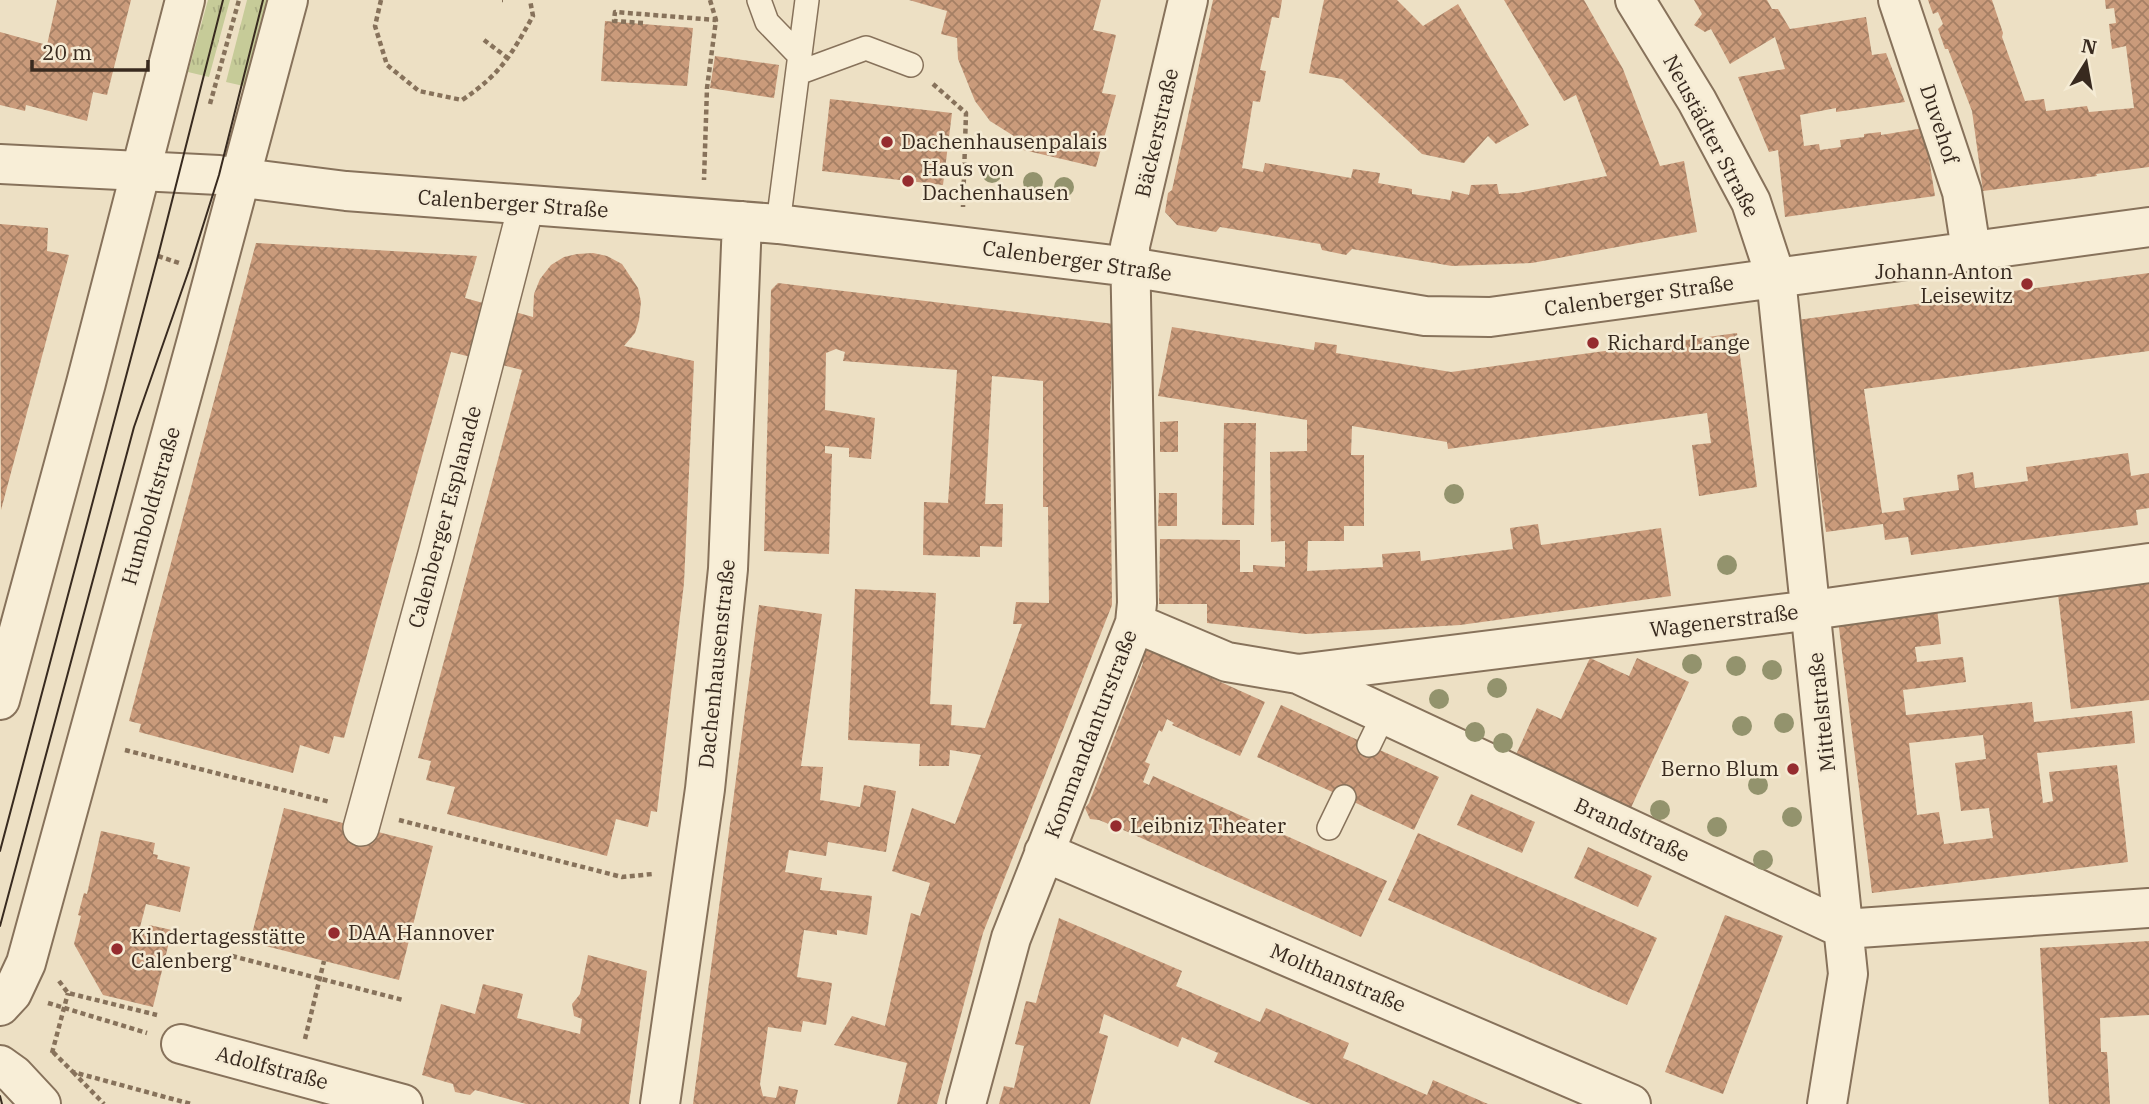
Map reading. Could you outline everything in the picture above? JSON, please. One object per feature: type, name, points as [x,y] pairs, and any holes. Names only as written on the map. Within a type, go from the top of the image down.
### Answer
[{"type":"street","points":[[0,700],[185,0]]},
{"type":"street","name":"Humboldtstraße","points":[[6,999],[29,950],[288,0]]},
{"type":"street","name":"Bäckerstraße","points":[[1130,267],[1130,246],[1188,0]]},
{"type":"street","name":"Neustädter Straße","points":[[1635,0],[1697,100],[1751,202],[1776,278]]},
{"type":"street","name":"Duvehof","points":[[1898,0],[1962,192],[1971,250]]},
{"type":"street","name":"Calenberger Straße","points":[[0,164],[140,171],[526,206],[760,223],[1130,267],[1425,316],[1490,317],[2149,227]]},
{"type":"street","name":"Calenberger Esplanade","points":[[362,828],[526,206]]},
{"type":"street","name":"Dachenhausenstraße","points":[[660,1104],[702,814],[760,223]]},
{"type":"street","name":"Kommandanturstraße","points":[[966,1104],[1011,938],[1135,623],[1137,603],[1130,267]]},
{"type":"street","name":"Mittelstraße","points":[[1776,278],[1848,975],[1827,1104]]},
{"type":"street","name":"Wagenerstraße","points":[[1298,674],[1812,610],[2149,563]]},
{"type":"street","name":"Brandstraße","points":[[1135,623],[1227,662],[1298,674],[1376,730],[1844,929],[2149,908]]},
{"type":"street","name":"Molthanstraße","points":[[1044,852],[1631,1104]]},
{"type":"street","name":"Adolfstraße","points":[[181,1044],[403,1104]]},
{"type":"street","points":[[0,1065],[41,1104]]},
{"type":"lane","points":[[759,0],[768,22],[798,64]]},
{"type":"lane","points":[[760,223],[798,64],[807,0]]},
{"type":"lane","points":[[798,64],[866,48],[911,65]]},
{"type":"lane","points":[[1329,828],[1344,797]]},
{"type":"path","points":[[210,104],[239,0]]},
{"type":"path","points":[[381,0],[375,26],[387,65],[419,91],[462,100],[487,83],[509,59],[533,16],[530,0]]},
{"type":"path","points":[[704,219],[706,88],[716,20],[710,0]]},
{"type":"path","points":[[643,23],[614,21],[615,12],[716,20]]},
{"type":"path","points":[[484,40],[509,59]]},
{"type":"path","points":[[911,65],[966,113],[962,246]]},
{"type":"path","points":[[161,92],[257,116]]},
{"type":"path","points":[[121,247],[158,256],[212,277]]},
{"type":"path","points":[[232,956],[403,1000]]},
{"type":"path","points":[[296,1075],[324,961]]},
{"type":"path","points":[[6,999],[64,1008],[181,1044],[178,1020],[68,993],[64,1008],[52,1052],[104,1104]]},
{"type":"path","points":[[73,1072],[191,1104]]},
{"type":"green space","points":[[208,0],[230,0],[209,77],[188,72]]},
{"type":"green space","points":[[247,0],[271,0],[248,87],[226,82]]},
{"type":"building","points":[[57,0],[131,0],[107,95],[93,92],[87,121],[26,105],[25,111],[0,105],[0,32],[47,45]]},
{"type":"building","points":[[909,0],[1101,0],[1093,30],[1116,35],[1102,93],[1116,95],[1096,167],[1015,148],[1017,138],[990,121],[975,101],[958,59],[957,38],[941,34],[947,11]]},
{"type":"building","points":[[1213,0],[1282,0],[1279,18],[1272,17],[1260,70],[1266,71],[1260,102],[1253,101],[1242,168],[1263,172],[1265,163],[1351,178],[1353,169],[1380,173],[1378,183],[1412,189],[1412,194],[1450,200],[1452,191],[1469,195],[1471,185],[1497,184],[1499,194],[1518,193],[1607,176],[1576,95],[1564,101],[1504,0],[1584,0],[1623,69],[1660,166],[1684,161],[1697,232],[1532,263],[1452,266],[1352,249],[1346,255],[1322,250],[1320,244],[1220,227],[1216,232],[1177,225],[1165,212],[1168,193],[1172,190]]},
{"type":"building","points":[[1324,0],[1397,0],[1423,26],[1458,4],[1529,125],[1496,144],[1488,136],[1464,163],[1422,154],[1342,79],[1309,73]]},
{"type":"building","points":[[1694,0],[1767,0],[1772,9],[1778,9],[1790,29],[1866,17],[1872,55],[1886,53],[1905,102],[1836,112],[1836,108],[1800,115],[1804,146],[1819,144],[1820,150],[1841,147],[1840,140],[1864,137],[1864,134],[1881,132],[1881,135],[1924,128],[1935,196],[1785,217],[1778,150],[1769,152],[1738,77],[1785,69],[1775,37],[1730,64],[1711,29],[1705,32],[1694,25],[1702,14]]},
{"type":"building","points":[[1928,0],[1992,0],[2025,101],[2044,99],[2046,111],[2087,106],[2089,112],[2134,108],[2126,46],[2112,49],[2109,24],[2116,23],[2114,8],[2106,9],[2105,0],[2149,0],[2149,167],[1983,191],[1972,111],[1938,29],[1943,24],[1938,12],[1933,14]]},
{"type":"building","points":[[605,21],[693,28],[687,86],[601,81]]},
{"type":"building","points":[[715,56],[779,65],[774,98],[710,88]]},
{"type":"building","name":"Dachenhausenpalais","points":[[830,99],[952,113],[943,185],[822,171]]},
{"type":"building","points":[[0,224],[48,228],[47,251],[69,255],[1,510]]},
{"type":"building","points":[[256,243],[477,256],[465,298],[533,317],[534,294],[540,279],[551,265],[564,257],[577,254],[607,256],[622,264],[638,288],[641,302],[635,333],[624,346],[694,361],[684,583],[657,812],[651,811],[648,827],[616,819],[607,856],[447,814],[455,787],[426,780],[431,761],[418,758],[522,370],[451,352],[344,738],[334,736],[329,754],[300,745],[293,773],[139,732],[141,724],[129,721]]},
{"type":"building","points":[[2149,273],[2149,351],[1864,389],[1882,513],[1905,510],[1903,498],[1959,490],[1957,475],[1973,472],[1975,488],[2028,481],[2026,467],[2128,453],[2131,476],[2149,473],[2149,508],[2136,510],[2138,525],[1911,555],[1908,537],[1885,540],[1883,524],[1826,532],[1797,320]]},
{"type":"building","points":[[778,283],[1114,324],[1110,406],[1112,605],[983,933],[937,1104],[897,1104],[907,1063],[834,1045],[852,1016],[885,1026],[911,913],[920,916],[930,883],[892,871],[912,808],[955,824],[981,755],[950,750],[949,766],[919,766],[920,744],[848,740],[855,589],[936,593],[930,704],[952,705],[951,725],[985,728],[1022,624],[1013,624],[1016,602],[1049,603],[1048,507],[1043,507],[1043,381],[992,376],[985,504],[1003,504],[1002,547],[980,546],[980,557],[923,555],[924,502],[948,503],[957,370],[843,361],[845,352],[836,349],[826,353],[825,410],[875,418],[871,459],[849,457],[849,448],[825,446],[825,453],[832,454],[829,554],[764,551],[771,290]]},
{"type":"building","points":[[1172,327],[1314,350],[1315,342],[1337,345],[1336,353],[1451,372],[1737,333],[1757,487],[1699,496],[1692,445],[1711,443],[1707,413],[1448,449],[1447,442],[1352,426],[1351,455],[1364,455],[1364,526],[1344,526],[1344,541],[1308,541],[1307,571],[1383,567],[1382,554],[1420,551],[1421,561],[1513,549],[1510,528],[1538,524],[1541,545],[1661,528],[1671,596],[1460,625],[1306,634],[1207,623],[1207,604],[1159,604],[1160,539],[1240,540],[1240,572],[1253,572],[1253,565],[1285,567],[1285,541],[1271,542],[1270,452],[1307,451],[1307,420],[1158,396]]},
{"type":"building","points":[[1178,421],[1178,452],[1160,452],[1160,422]]},
{"type":"building","points":[[1224,423],[1256,423],[1254,525],[1222,525]]},
{"type":"building","points":[[1159,493],[1177,493],[1177,526],[1158,526]]},
{"type":"building","points":[[2149,584],[2149,700],[2071,709],[2058,594]]},
{"type":"building","points":[[759,605],[822,614],[801,766],[823,767],[820,800],[860,807],[864,785],[896,791],[886,852],[828,842],[826,856],[789,850],[785,872],[822,878],[820,890],[872,896],[867,935],[837,930],[837,935],[804,930],[797,977],[832,983],[826,1025],[803,1021],[801,1032],[768,1027],[760,1084],[763,1096],[776,1098],[779,1086],[798,1090],[795,1104],[693,1104]]},
{"type":"building","points":[[1937,608],[1941,644],[1915,647],[1917,662],[1963,657],[1966,682],[1903,690],[1906,715],[2032,702],[2034,722],[2132,711],[2135,743],[2037,753],[2043,803],[2053,801],[2049,772],[2117,765],[2128,862],[1872,893],[1838,620]],"holes":[[[1983,735],[1986,759],[1955,763],[1961,811],[1989,808],[1993,838],[1944,844],[1939,812],[1917,815],[1909,743]]]},
{"type":"building","points":[[1154,647],[1163,656],[1265,702],[1240,756],[1172,725],[1174,723],[1167,719],[1162,732],[1159,730],[1145,762],[1150,764],[1143,782],[1149,785],[1153,776],[1387,881],[1361,937],[1128,832],[1090,819],[1085,808],[1143,663],[1143,652]]},
{"type":"building","points":[[1590,658],[1629,676],[1637,658],[1689,682],[1629,812],[1514,759],[1537,708],[1561,719]]},
{"type":"building","points":[[1281,705],[1439,777],[1414,830],[1257,757]]},
{"type":"building","points":[[1471,794],[1535,822],[1522,853],[1457,825]]},
{"type":"building","points":[[284,808],[433,846],[399,980],[250,942]]},
{"type":"building","points":[[101,831],[155,843],[153,854],[158,855],[157,859],[190,867],[180,912],[146,904],[140,927],[147,930],[149,925],[172,930],[153,1007],[103,995],[74,944],[81,916],[78,915],[84,893],[87,894]]},
{"type":"building","points":[[1418,833],[1657,938],[1627,1005],[1388,900]]},
{"type":"building","points":[[1588,847],[1652,876],[1638,907],[1574,878]]},
{"type":"building","points":[[1725,915],[1783,936],[1723,1094],[1665,1072]]},
{"type":"building","points":[[1059,918],[1182,971],[1176,986],[1260,1022],[1266,1008],[1349,1043],[1343,1058],[1427,1095],[1433,1080],[1488,1104],[1311,1104],[1214,1062],[1218,1053],[1182,1037],[1178,1047],[1104,1014],[1099,1033],[1108,1036],[1090,1104],[999,1104],[1004,1086],[1014,1088],[1024,1046],[1015,1044],[1026,1001],[1036,1003]]},
{"type":"building","points":[[2149,941],[2149,1015],[2100,1018],[2101,1052],[2107,1052],[2110,1104],[2049,1104],[2040,948]]},
{"type":"building","points":[[588,955],[647,971],[629,1104],[526,1104],[475,1090],[470,1095],[455,1092],[453,1084],[422,1075],[441,1004],[475,1014],[483,984],[523,994],[517,1018],[580,1034],[582,1019],[574,1016],[572,1004],[580,994]]},
{"type":"tram line","points":[[0,851],[223,0]]},
{"type":"tram line","points":[[0,926],[134,427],[219,175],[263,0]]},
{"type":"tram line","points":[[0,1096],[2,1104]]},
{"type":"place","name":"Dachenhausenpalais","points":[[887,142]]},
{"type":"place","name":"Haus von Dachenhausen","points":[[908,181]]},
{"type":"place","name":"Johann Anton Leisewitz","points":[[2027,284]]},
{"type":"place","name":"Richard Lange","points":[[1593,343]]},
{"type":"place","name":"Berno Blum","points":[[1793,769]]},
{"type":"place","name":"Leibniz Theater","points":[[1116,826]]},
{"type":"place","name":"DAA Hannover","points":[[334,933]]},
{"type":"place","name":"Kindertagesstätte Calenberg","points":[[117,949]]}]
